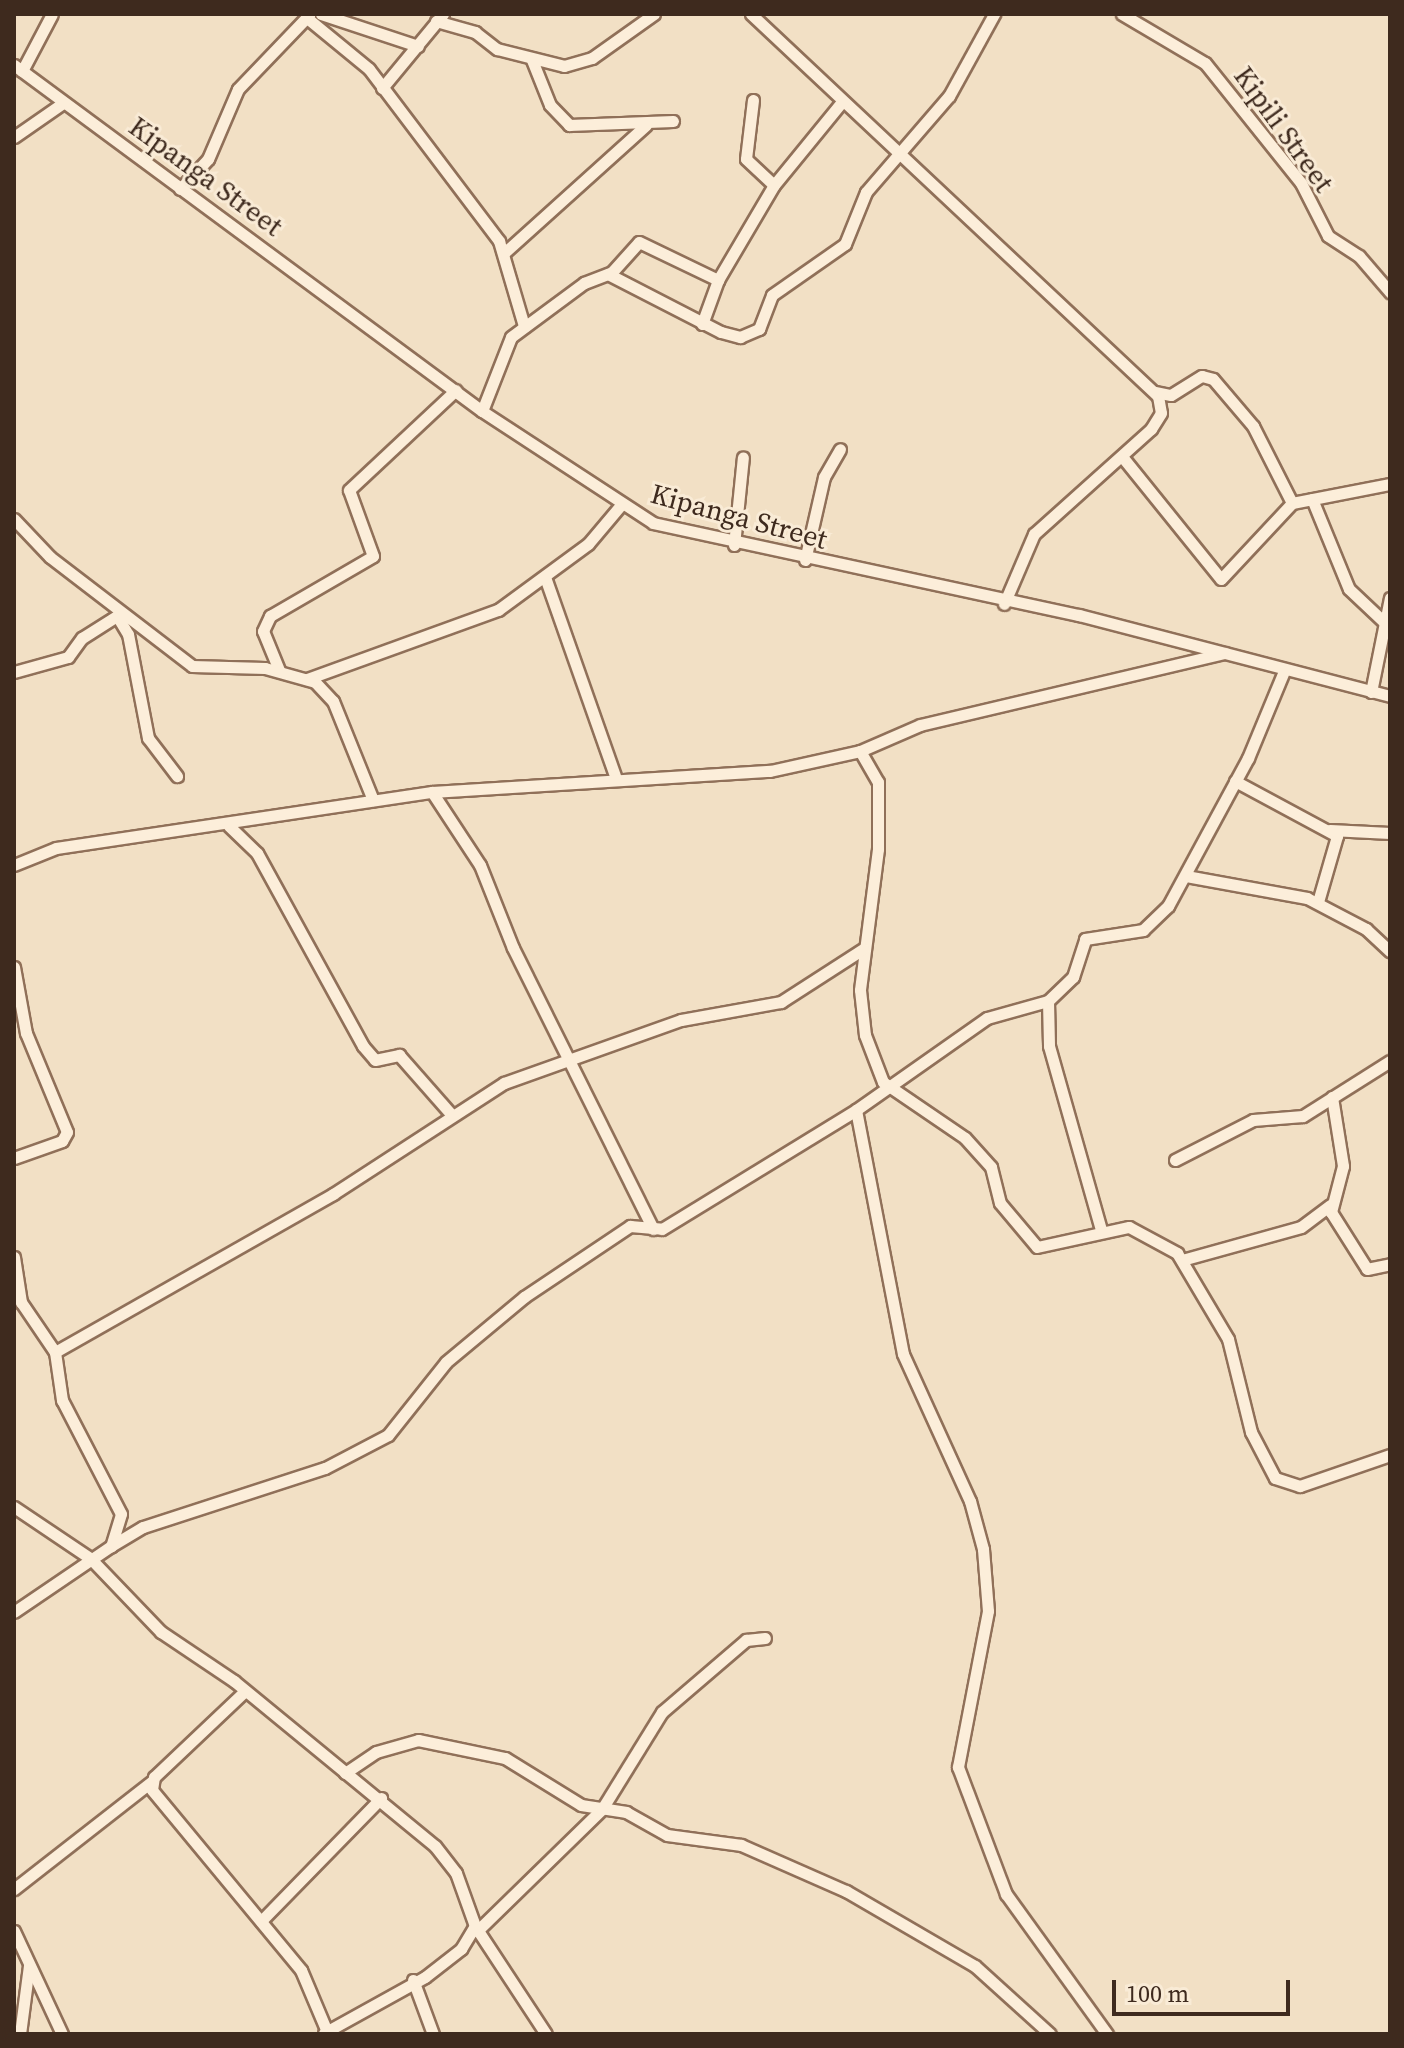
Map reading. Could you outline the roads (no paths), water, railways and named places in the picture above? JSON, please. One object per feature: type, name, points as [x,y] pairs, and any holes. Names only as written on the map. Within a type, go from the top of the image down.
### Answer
[{"type":"street","points":[[18,68],[52,14]]},
{"type":"street","points":[[321,14],[418,46]]},
{"type":"street","points":[[382,88],[440,18],[532,60],[582,64],[654,14]]},
{"type":"street","points":[[751,14],[840,104],[900,157],[950,195],[1155,392],[1161,413],[1124,459],[1047,519],[1018,562],[1004,604]]},
{"type":"street","points":[[608,274],[702,324],[740,337],[762,327],[772,295],[845,244],[866,192],[900,157],[955,87],[994,14]]},
{"type":"street","name":"Kipili Street","points":[[1122,14],[1205,63],[1301,183],[1328,236],[1359,256],[1390,292]]},
{"type":"street","points":[[180,189],[208,159],[238,89],[308,16],[382,88],[504,253],[524,326]]},
{"type":"street","points":[[532,60],[550,105],[569,125],[646,125],[673,121]]},
{"type":"street","name":"Kipanga Street","points":[[18,68],[482,411],[620,506],[734,545],[1226,653],[1284,671],[1390,696]]},
{"type":"street","points":[[753,100],[746,159],[774,185]]},
{"type":"street","points":[[14,137],[63,103]]},
{"type":"street","points":[[702,324],[718,280],[774,185],[840,104]]},
{"type":"street","points":[[504,253],[646,125]]},
{"type":"street","points":[[482,411],[501,347],[524,326],[608,274],[643,242],[718,280]]},
{"type":"street","points":[[1155,392],[1171,395],[1202,376],[1213,379],[1253,426],[1292,503]]},
{"type":"street","points":[[279,670],[263,631],[270,616],[373,556],[349,490],[456,390]]},
{"type":"street","points":[[805,560],[824,477],[840,449]]},
{"type":"street","points":[[734,545],[743,457]]},
{"type":"street","points":[[1124,459],[1221,579],[1292,503],[1390,484]]},
{"type":"street","points":[[1312,499],[1349,589],[1383,621]]},
{"type":"street","points":[[307,679],[474,622],[545,577],[620,506]]},
{"type":"street","points":[[14,519],[39,547],[121,614],[194,667],[279,670],[307,679],[333,701],[373,800]]},
{"type":"street","points":[[545,577],[616,779]]},
{"type":"street","points":[[1371,692],[1390,598]]},
{"type":"street","points":[[14,672],[68,657],[82,638],[121,614]]},
{"type":"street","points":[[121,614],[128,634],[148,738],[177,776]]},
{"type":"street","points":[[14,865],[56,848],[229,826],[432,792],[770,771],[860,751],[920,725],[1226,653]]},
{"type":"street","points":[[14,1612],[90,1558],[143,1527],[325,1468],[385,1436],[446,1362],[524,1297],[630,1226],[653,1229],[856,1110],[987,1018],[1048,1001],[1073,977],[1085,939],[1143,930],[1186,876],[1235,781],[1284,671]]},
{"type":"street","points":[[860,751],[878,782],[878,849],[863,949],[865,1035],[890,1087],[974,1148],[994,1173],[1000,1203],[1037,1247],[1101,1230],[1144,1231],[1182,1260],[1228,1339],[1251,1432],[1271,1473],[1300,1486],[1390,1455]]},
{"type":"street","points":[[1235,781],[1284,813],[1329,830],[1338,839],[1318,902]]},
{"type":"street","points":[[432,792],[480,865],[513,948],[573,1058],[653,1229]]},
{"type":"street","points":[[229,826],[257,853],[371,1058],[399,1055],[450,1113]]},
{"type":"street","points":[[1329,830],[1372,826],[1390,833]]},
{"type":"street","points":[[1186,876],[1318,902],[1390,951]]},
{"type":"street","points":[[55,1352],[333,1194],[450,1113],[504,1083],[681,1020],[781,1002],[863,949]]},
{"type":"street","points":[[14,967],[26,1033],[45,1065],[67,1132],[62,1141],[14,1158]]},
{"type":"street","points":[[1048,1001],[1049,1046],[1101,1230]]},
{"type":"street","points":[[1175,1160],[1253,1120],[1293,1119],[1390,1061]]},
{"type":"street","points":[[1182,1260],[1301,1227],[1330,1205],[1343,1166],[1332,1097]]},
{"type":"street","points":[[856,1110],[903,1354],[970,1501],[983,1549],[988,1611],[958,1767],[1006,1894],[1107,2034]]},
{"type":"street","points":[[1330,1205],[1361,1263],[1372,1271],[1390,1264]]},
{"type":"street","points":[[14,1257],[24,1308],[55,1352],[62,1400],[120,1508],[111,1546]]},
{"type":"street","points":[[14,1507],[90,1558],[161,1632],[245,1691],[345,1773],[381,1798],[452,1865],[476,1928],[546,2034]]},
{"type":"street","points":[[151,1782],[161,1807],[301,1970],[326,2033],[461,1949],[476,1928],[602,1809],[662,1712],[746,1640],[765,1638]]},
{"type":"street","points":[[14,1889],[151,1782],[245,1691]]},
{"type":"street","points":[[345,1773],[376,1752],[418,1740],[505,1758],[571,1800],[626,1812],[667,1835],[741,1845],[814,1875],[982,1971],[1050,2034]]},
{"type":"street","points":[[261,1921],[381,1798]]},
{"type":"street","points":[[14,1931],[62,2034]]},
{"type":"street","points":[[20,2034],[29,1965]]},
{"type":"street","points":[[413,1980],[433,2034]]}]
